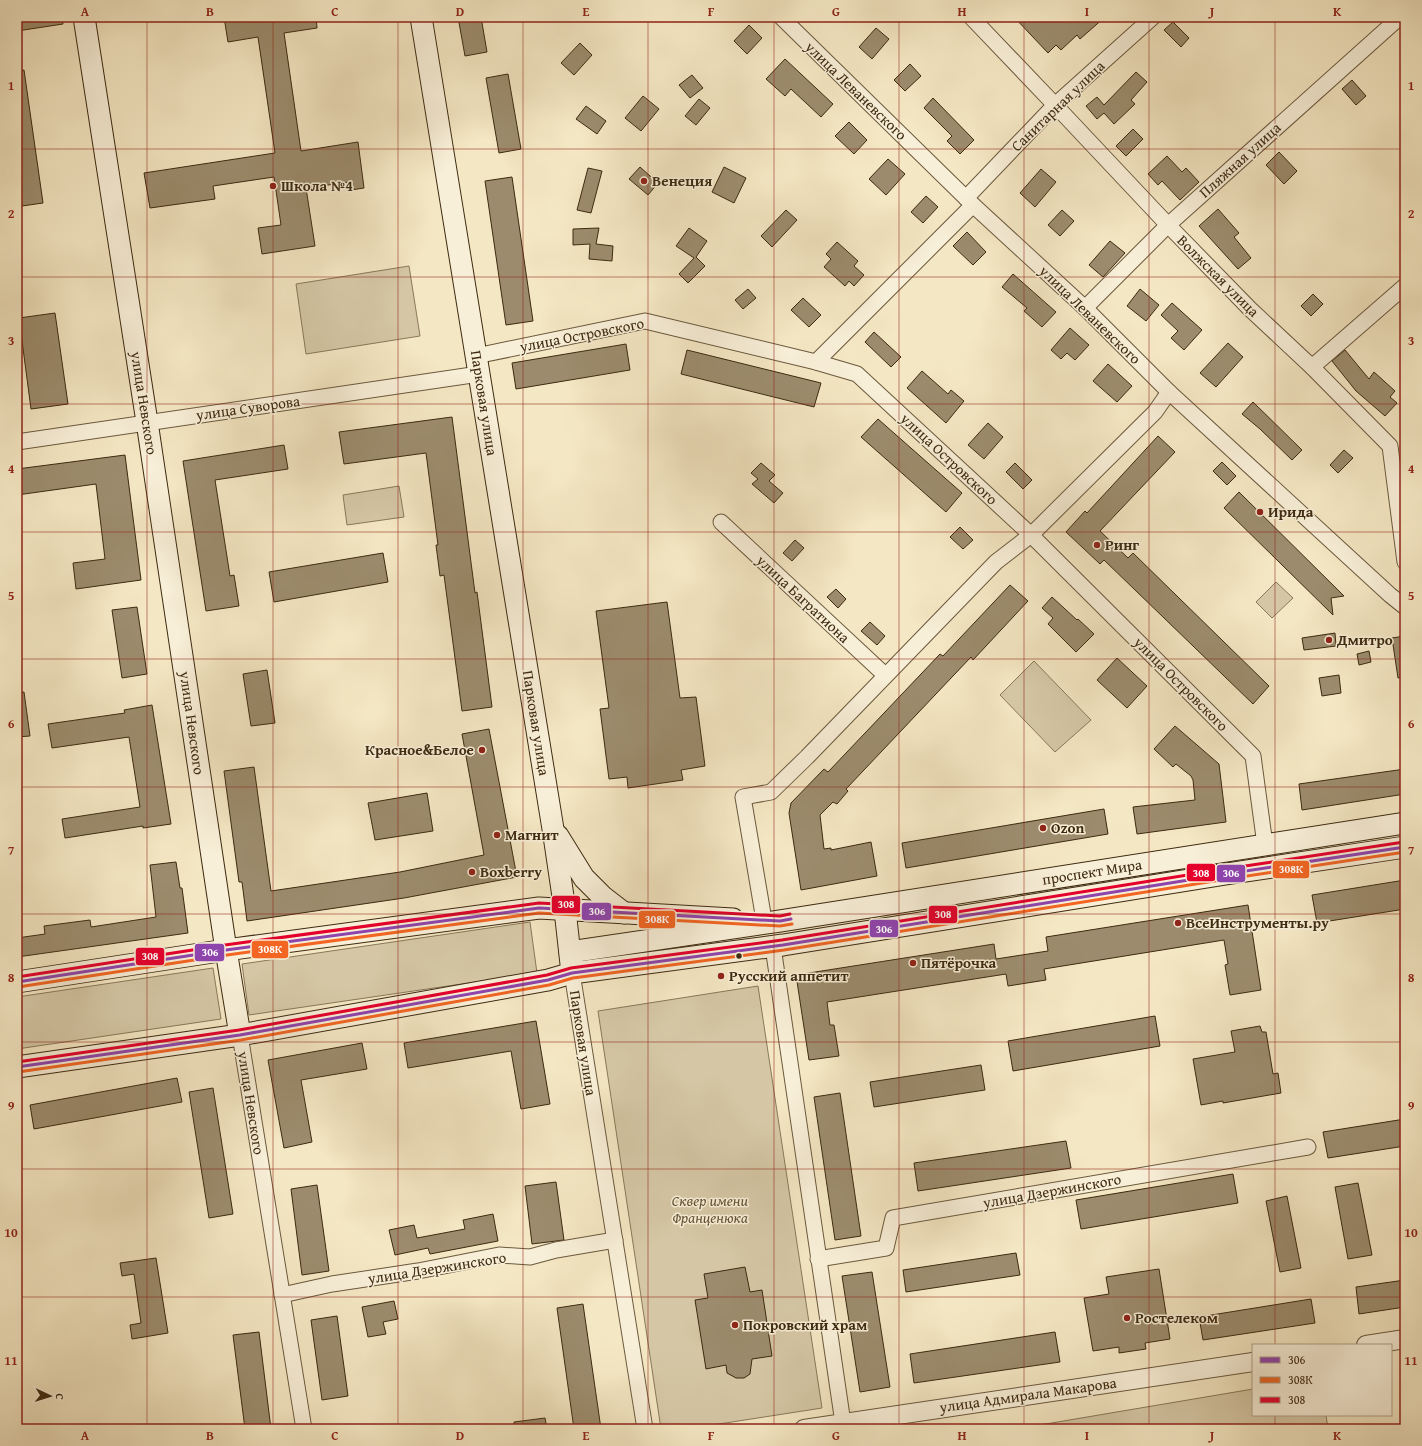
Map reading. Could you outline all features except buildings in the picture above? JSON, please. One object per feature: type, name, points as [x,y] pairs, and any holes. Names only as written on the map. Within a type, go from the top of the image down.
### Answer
[{"type":"main road","name":"улица Невского","points":[[84,17],[240,1035]]},
{"type":"main road","name":"Парковая улица","points":[[421,17],[553,829],[565,910],[572,974]]},
{"type":"main road","name":"проспект Мира","points":[[570,952],[1405,823]]},
{"type":"main road","points":[[553,829],[584,878],[602,896],[624,913]]},
{"type":"main road","name":"проспект Мира","points":[[17,1067],[240,1035],[548,980],[572,974],[773,947],[1226,874],[1405,847]]},
{"type":"main road","name":"проспект Мира","points":[[17,982],[226,950],[538,908],[772,921]]},
{"type":"street","name":"улица Леваневского","points":[[781,17],[969,201],[1085,308],[1169,392],[1378,585],[1405,607]]},
{"type":"street","name":"Волжская улица","points":[[971,17],[1168,225],[1250,309],[1312,367],[1390,446],[1405,562]]},
{"type":"street","name":"Санитарная улица","points":[[816,362],[969,201],[1055,105],[1152,17]]},
{"type":"street","name":"Пляжная улица","points":[[1085,308],[1168,225],[1400,17]]},
{"type":"street","points":[[1312,367],[1405,286]]},
{"type":"street","name":"улица Островского","points":[[478,365],[645,321],[816,362],[857,374],[1031,535],[1253,756],[1265,845]]},
{"type":"street","name":"улица Суворова","points":[[17,442],[147,422],[478,365]]},
{"type":"street","points":[[772,921],[743,797],[771,792],[807,757],[996,562],[1031,535],[1154,412],[1169,392]]},
{"type":"street","name":"улица Багратиона","points":[[721,522],[885,676]]},
{"type":"street","points":[[773,947],[843,1423]]},
{"type":"street","name":"Парковая улица","points":[[572,974],[645,1429]]},
{"type":"street","name":"улица Невского","points":[[240,1035],[304,1429]]},
{"type":"street","name":"улица Дзержинского","points":[[818,1259],[886,1248],[893,1218],[1308,1147]]},
{"type":"street","name":"улица Дзержинского","points":[[282,1295],[332,1284],[418,1271],[499,1255],[530,1257],[556,1250],[615,1240]]},
{"type":"street","points":[[1372,1344],[1405,1339]]},
{"type":"street","name":"улица Адмирала Макарова","points":[[804,1429],[1252,1362]]},
{"type":"green space","points":[[409,266],[420,336],[306,354],[296,284]]},
{"type":"green space","points":[[399,486],[404,517],[347,525],[343,495]]},
{"type":"green space","points":[[1276,582],[1293,598],[1272,618],[1256,602]]},
{"type":"green space","points":[[1034,661],[1091,720],[1055,752],[1000,695]]},
{"type":"green space","points":[[530,922],[537,973],[249,1015],[242,964]]},
{"type":"green space","points":[[213,968],[221,1019],[17,1049],[17,997]]},
{"type":"green space","name":"Сквер имени Франценюка","points":[[758,986],[822,1408],[687,1429],[661,1429],[598,1011]]},
{"type":"green space","points":[[1252,1389],[1252,1416],[1326,1416],[1328,1429],[1016,1429]]},
{"type":"transit line","name":"308","points":[[17,1062],[239,1030],[547,975],[571,968],[782,940],[1404,842]]},
{"type":"transit line","name":"306","points":[[17,1067],[240,1035],[548,980],[572,973],[783,945],[1405,847]]},
{"type":"transit line","name":"308К","points":[[18,1072],[241,1040],[549,985],[573,978],[784,950],[1405,852]]},
{"type":"transit line","name":"308","points":[[17,977],[225,945],[539,903],[780,916],[790,914]]},
{"type":"transit line","name":"306","points":[[17,982],[226,950],[539,908],[780,921],[791,919]]},
{"type":"transit line","name":"308К","points":[[18,987],[227,955],[539,913],[780,926],[792,924]]},
{"type":"place","name":"Венеция","points":[[644,181]]},
{"type":"place","name":"Школа №4","points":[[273,186]]},
{"type":"place","name":"Ирида","points":[[1260,512]]},
{"type":"place","name":"Ринг","points":[[1097,545]]},
{"type":"place","name":"Дмитро","points":[[1329,640]]},
{"type":"place","name":"Красное&Белое","points":[[482,750]]},
{"type":"place","name":"Ozon","points":[[1043,828]]},
{"type":"place","name":"Магнит","points":[[497,835]]},
{"type":"place","name":"Boxberry","points":[[472,872]]},
{"type":"place","name":"ВсеИнструменты.ру","points":[[1178,923]]},
{"type":"place","name":"Пятёрочка","points":[[913,963]]},
{"type":"place","name":"Русский аппетит","points":[[721,976]]},
{"type":"place","name":"Ростелеком","points":[[1127,1318]]},
{"type":"place","name":"Покровский храм","points":[[735,1325]]}]
